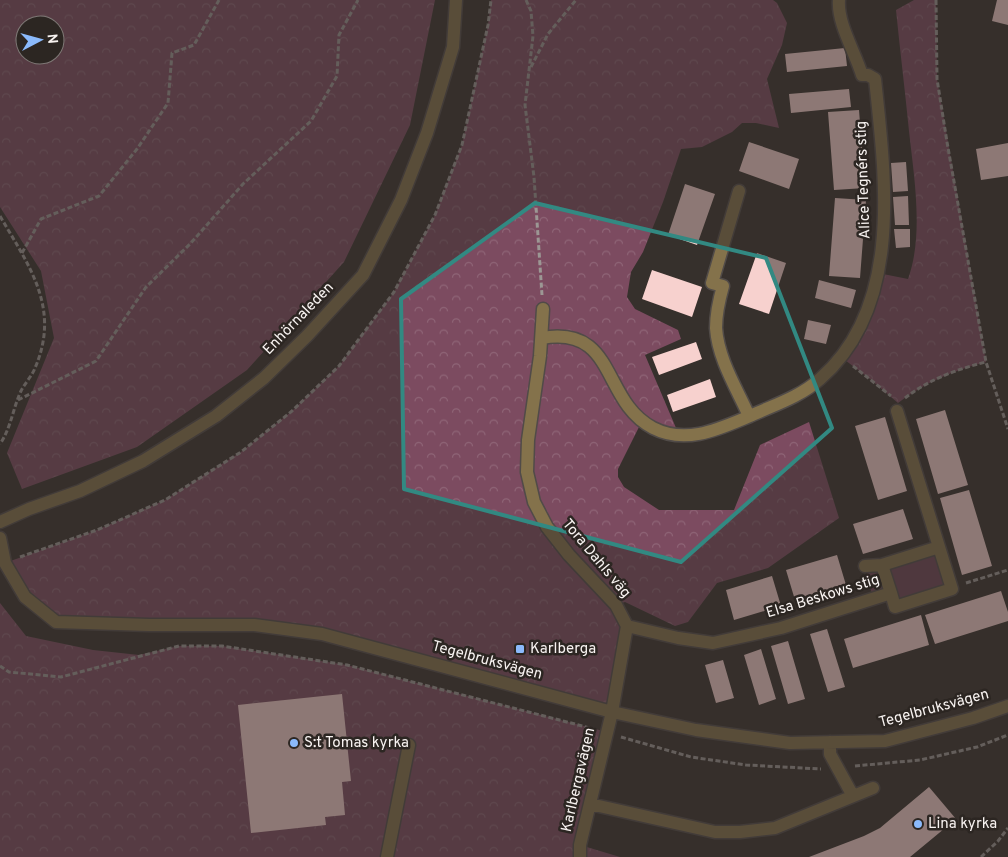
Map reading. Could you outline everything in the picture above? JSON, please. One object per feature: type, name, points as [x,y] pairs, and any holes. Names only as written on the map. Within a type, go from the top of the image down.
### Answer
[{"type":"street","name":"Enhörnaleden","points":[[0,522],[29,509],[80,491],[134,465],[216,416],[264,378],[307,336],[363,275],[402,200],[427,132],[453,47],[456,0]]},
{"type":"street","name":"Alice Tegnérs stig","points":[[542,338],[567,336],[577,338],[587,345],[597,353],[614,385],[632,412],[642,421],[663,432],[679,435],[700,434],[723,428],[802,392],[820,380],[840,357],[856,333],[867,311],[884,240],[882,160],[874,78],[862,75],[841,22],[839,0]]},
{"type":"street","points":[[739,191],[712,283],[723,286],[718,305],[716,329],[725,364],[749,416]]},
{"type":"street","name":"Tora Dahls väg","points":[[543,309],[542,338],[528,440],[527,472],[534,502],[547,527],[569,555],[616,605],[627,626]]},
{"type":"street","points":[[898,407],[952,589]]},
{"type":"street","name":"Tegelbruksvägen","points":[[0,538],[5,563],[25,597],[56,622],[149,625],[254,624],[322,634],[612,712],[696,730],[790,742],[885,741],[973,718],[1008,706]]},
{"type":"street","points":[[865,566],[882,565],[939,547]]},
{"type":"street","points":[[882,565],[891,593]]},
{"type":"street","name":"Elsa Beskows stig","points":[[627,626],[678,638],[713,643],[782,628],[891,593],[895,607],[952,589]]},
{"type":"street","points":[[612,712],[627,626]]},
{"type":"street","name":"Karlbergavägen","points":[[580,857],[580,845],[612,712]]},
{"type":"street","points":[[830,742],[830,754],[853,796]]},
{"type":"street","points":[[387,857],[409,745]]},
{"type":"street","points":[[590,804],[715,832],[740,832],[774,828],[873,788]]},
{"type":"path","points":[[22,253],[41,219],[99,196],[137,150],[168,103],[172,53],[194,45],[219,0]]},
{"type":"path","points":[[18,400],[96,361],[146,287],[190,244],[243,184],[311,120],[337,76],[339,35],[358,0]]},
{"type":"path","points":[[526,0],[531,11],[533,36],[526,104],[534,177],[543,309]]},
{"type":"path","points":[[529,69],[548,34],[576,0]]},
{"type":"path","points":[[936,0],[937,79],[986,362],[1008,429]]},
{"type":"path","points":[[0,216],[39,286],[46,318],[42,346],[35,369],[22,390],[0,444]]},
{"type":"path","points":[[840,357],[870,378],[892,397]]},
{"type":"path","points":[[898,407],[917,389],[962,368],[986,362]]},
{"type":"path","points":[[952,589],[1008,570]]},
{"type":"path","points":[[0,666],[9,672],[61,677],[179,646],[222,646],[347,665],[607,732]]},
{"type":"path","points":[[981,857],[998,841],[1008,828]]},
{"type":"highlighted area","points":[[535,203],[766,258],[832,428],[681,562],[404,489],[401,299]]},
{"type":"shaded area","points":[[936,552],[946,584],[898,599],[888,567]]},
{"type":"shaded area","points":[[882,565],[891,593],[873,599],[865,566]]},
{"type":"green space","points":[[0,0],[435,0],[410,125],[344,262],[247,370],[137,447],[22,489],[7,453],[54,338],[41,271],[0,207]]},
{"type":"green space","points":[[491,0],[773,0],[777,3],[787,23],[782,45],[767,79],[779,128],[756,123],[742,123],[732,132],[702,147],[681,149],[643,252],[631,272],[627,297],[635,309],[678,330],[681,339],[645,355],[679,435],[642,421],[618,469],[618,477],[624,487],[659,510],[734,510],[760,445],[809,422],[839,518],[768,568],[717,583],[688,622],[675,626],[625,602],[616,605],[627,626],[612,712],[322,634],[56,622],[25,597],[5,563],[97,530],[165,500],[241,452],[292,411],[339,366],[394,292],[435,215],[462,145],[488,25]]},
{"type":"green space","points":[[914,0],[936,0],[937,79],[986,362],[940,378],[918,389],[898,403],[841,357],[878,273],[908,279],[913,262],[917,225],[915,186],[896,10]]},
{"type":"green space","points":[[0,603],[26,636],[93,650],[139,655],[179,646],[222,646],[347,665],[607,732],[580,845],[620,857],[0,857]]},
{"type":"building","points":[[997,0],[1008,0],[1008,25],[992,21]]},
{"type":"building","points":[[845,48],[847,66],[787,72],[785,54]]},
{"type":"building","points":[[849,89],[851,107],[791,113],[789,94]]},
{"type":"building","points":[[859,110],[865,188],[834,190],[828,112]]},
{"type":"building","points":[[749,142],[799,159],[789,189],[739,171]]},
{"type":"building","points":[[1008,143],[1008,176],[981,180],[976,149]]},
{"type":"building","points":[[906,162],[908,191],[893,192],[891,163]]},
{"type":"building","points":[[685,184],[715,194],[697,245],[668,235]]},
{"type":"building","points":[[908,196],[909,225],[895,225],[893,197]]},
{"type":"building","points":[[835,198],[866,200],[860,278],[829,276]]},
{"type":"building","points":[[894,229],[910,229],[910,247],[896,248]]},
{"type":"building","points":[[757,253],[786,263],[769,314],[739,304]]},
{"type":"building","points":[[652,270],[702,287],[692,317],[642,299]]},
{"type":"building","points":[[819,280],[856,290],[851,308],[815,298]]},
{"type":"building","points":[[808,320],[831,325],[826,344],[804,339]]},
{"type":"building","points":[[696,342],[702,359],[659,375],[652,357]]},
{"type":"building","points":[[710,379],[716,397],[673,412],[667,395]]},
{"type":"building","points":[[945,410],[968,485],[938,494],[916,419]]},
{"type":"building","points":[[885,417],[907,491],[878,500],[855,426]]},
{"type":"building","points":[[969,490],[992,566],[962,575],[940,498]]},
{"type":"building","points":[[903,509],[913,539],[863,554],[853,524]]},
{"type":"building","points":[[837,555],[846,585],[795,600],[786,570]]},
{"type":"building","points":[[772,576],[781,606],[734,620],[726,590]]},
{"type":"building","points":[[1001,591],[1008,612],[1008,621],[935,644],[925,615]]},
{"type":"building","points":[[921,615],[929,645],[853,668],[844,639]]},
{"type":"building","points":[[827,629],[845,687],[828,692],[810,634]]},
{"type":"building","points":[[788,641],[805,699],[788,704],[771,646]]},
{"type":"building","points":[[761,649],[776,699],[759,705],[744,655]]},
{"type":"building","points":[[723,660],[734,698],[716,703],[705,665]]},
{"type":"building","name":"S:t Tomas kyrka","points":[[342,694],[351,781],[342,782],[345,815],[325,817],[326,825],[251,833],[238,705]]},
{"type":"building","name":"Lina kyrka","points":[[929,787],[956,819],[910,857],[809,857],[880,828]]},
{"type":"place","name":"Karlberga","points":[[520,649]]},
{"type":"place","name":"S:t Tomas kyrka","points":[[294,743]]},
{"type":"place","name":"Lina kyrka","points":[[918,824]]}]
